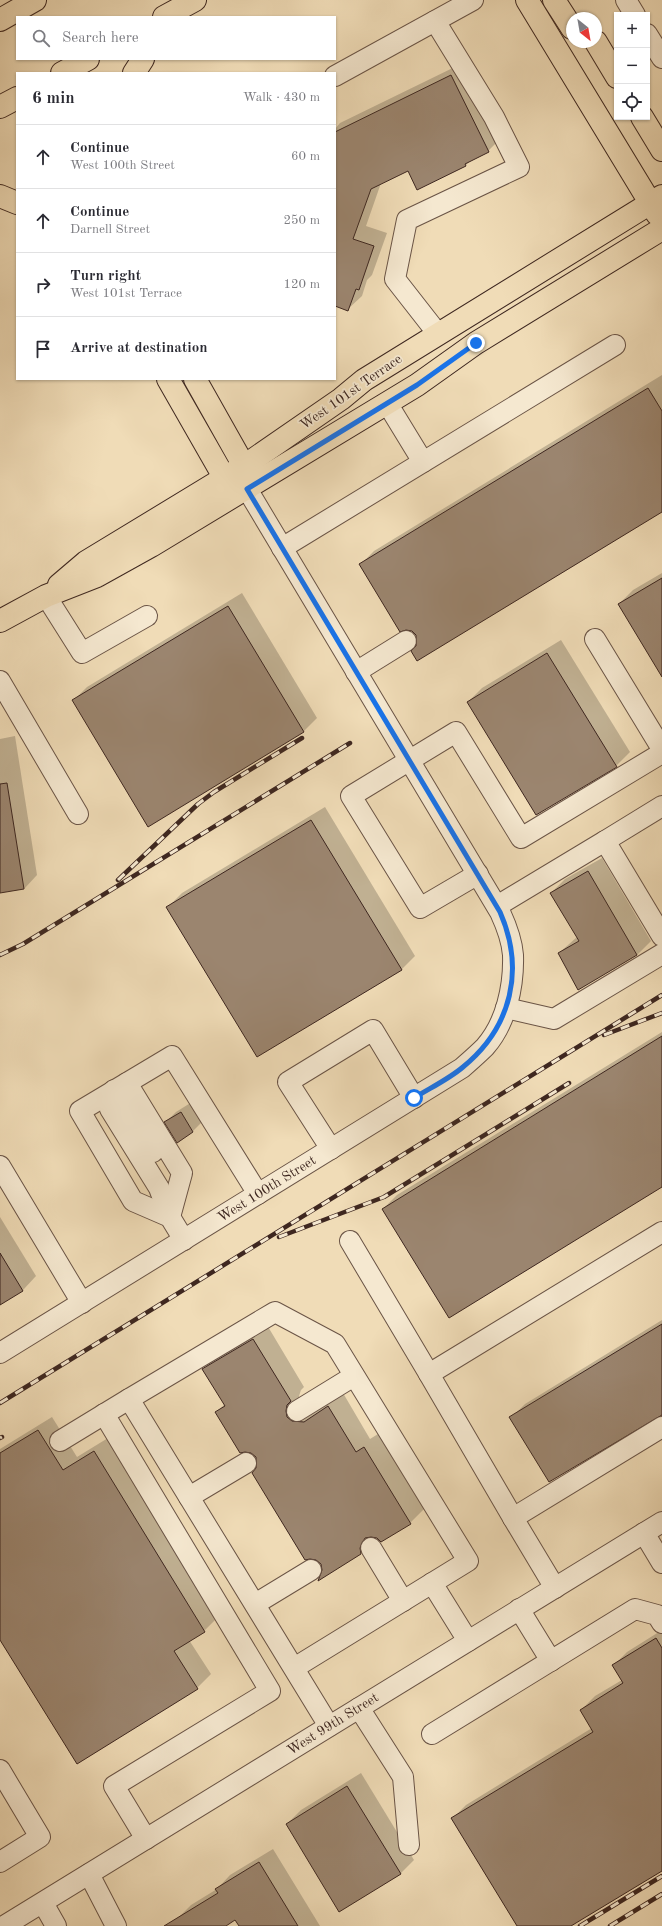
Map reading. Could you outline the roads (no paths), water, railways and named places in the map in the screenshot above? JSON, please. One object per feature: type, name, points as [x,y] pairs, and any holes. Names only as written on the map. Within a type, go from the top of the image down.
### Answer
[{"type":"main road","points":[[0,20],[35,0]]},
{"type":"main road","points":[[527,0],[656,199],[662,223]]},
{"type":"main road","points":[[554,0],[566,19]]},
{"type":"main road","points":[[570,0],[577,12]]},
{"type":"main road","points":[[166,16],[188,6]]},
{"type":"main road","points":[[598,48],[614,72]]},
{"type":"main road","points":[[64,72],[86,60]]},
{"type":"main road","points":[[135,72],[142,60]]},
{"type":"main road","points":[[0,108],[16,99]]},
{"type":"main road","points":[[644,120],[662,150]]},
{"type":"main road","points":[[0,196],[16,202]]},
{"type":"main road","name":"West 101st Terrace","points":[[46,596],[86,562],[244,466],[341,399],[364,380],[656,199]]},
{"type":"main road","name":"West 101st Terrace","points":[[0,621],[46,596],[97,576],[247,489],[417,385],[476,343],[662,229]]},
{"type":"main road","points":[[169,380],[224,477],[247,489]]},
{"type":"main road","points":[[196,380],[244,466],[247,489]]},
{"type":"street","points":[[336,75],[472,0]]},
{"type":"street","points":[[626,0],[633,12]]},
{"type":"street","points":[[435,21],[494,117],[519,167],[407,220],[395,279],[438,334]]},
{"type":"street","points":[[650,39],[662,58]]},
{"type":"street","points":[[282,548],[615,345]]},
{"type":"street","points":[[387,403],[423,462]]},
{"type":"street","name":"West 100th Street","points":[[0,1353],[462,1068],[485,1046],[500,1023],[508,1004],[513,955],[507,928],[497,906],[247,489]]},
{"type":"street","points":[[46,596],[82,653],[146,616]]},
{"type":"street","points":[[595,638],[662,749]]},
{"type":"street","points":[[356,672],[406,641]]},
{"type":"street","points":[[0,681],[78,814]]},
{"type":"street","points":[[478,874],[420,908],[351,796],[456,732],[521,838],[662,753]]},
{"type":"street","points":[[497,906],[662,806]]},
{"type":"street","points":[[605,841],[662,936]]},
{"type":"street","points":[[508,1004],[554,1019],[662,954]]},
{"type":"street","points":[[331,1149],[288,1082],[373,1030],[414,1098]]},
{"type":"street","points":[[170,1217],[134,1200],[80,1111],[172,1056],[258,1194]]},
{"type":"street","points":[[115,1090],[182,1173],[170,1217]]},
{"type":"street","points":[[115,1090],[159,1188],[170,1217],[184,1240]]},
{"type":"street","points":[[0,1166],[82,1303]]},
{"type":"street","points":[[429,1374],[662,1232]]},
{"type":"street","points":[[350,1241],[555,1588]]},
{"type":"street","points":[[60,1441],[275,1312],[335,1344],[468,1561],[294,1668]]},
{"type":"street","points":[[297,1411],[354,1376]]},
{"type":"street","points":[[129,1399],[329,1726]]},
{"type":"street","points":[[104,1414],[270,1691],[114,1786],[146,1839]]},
{"type":"street","points":[[513,1518],[662,1427]]},
{"type":"street","points":[[189,1497],[246,1463]]},
{"type":"street","name":"West 99th Street","points":[[4,1926],[662,1522]]},
{"type":"street","points":[[644,1533],[662,1563]]},
{"type":"street","points":[[371,1548],[403,1601]]},
{"type":"street","points":[[255,1604],[311,1570]]},
{"type":"street","points":[[432,1583],[468,1641]]},
{"type":"street","points":[[519,1609],[551,1661]]},
{"type":"street","points":[[432,1734],[636,1609],[657,1615],[662,1623]]},
{"type":"street","points":[[241,1644],[269,1627]]},
{"type":"street","points":[[358,1708],[403,1777],[409,1845]]},
{"type":"street","points":[[0,1770],[40,1837],[0,1862]]},
{"type":"street","points":[[89,1874],[116,1926]]},
{"type":"street","points":[[42,1903],[56,1926]]},
{"type":"railway","points":[[118,880],[198,804],[214,792],[302,738]]},
{"type":"railway","points":[[0,955],[23,944],[350,743]]},
{"type":"railway","points":[[0,1403],[662,995]]},
{"type":"railway","points":[[604,1035],[662,1013]]},
{"type":"railway","points":[[279,1237],[384,1197],[569,1083]]},
{"type":"railway","points":[[580,1926],[662,1876]]},
{"type":"railway","points":[[610,1926],[662,1894]]}]
